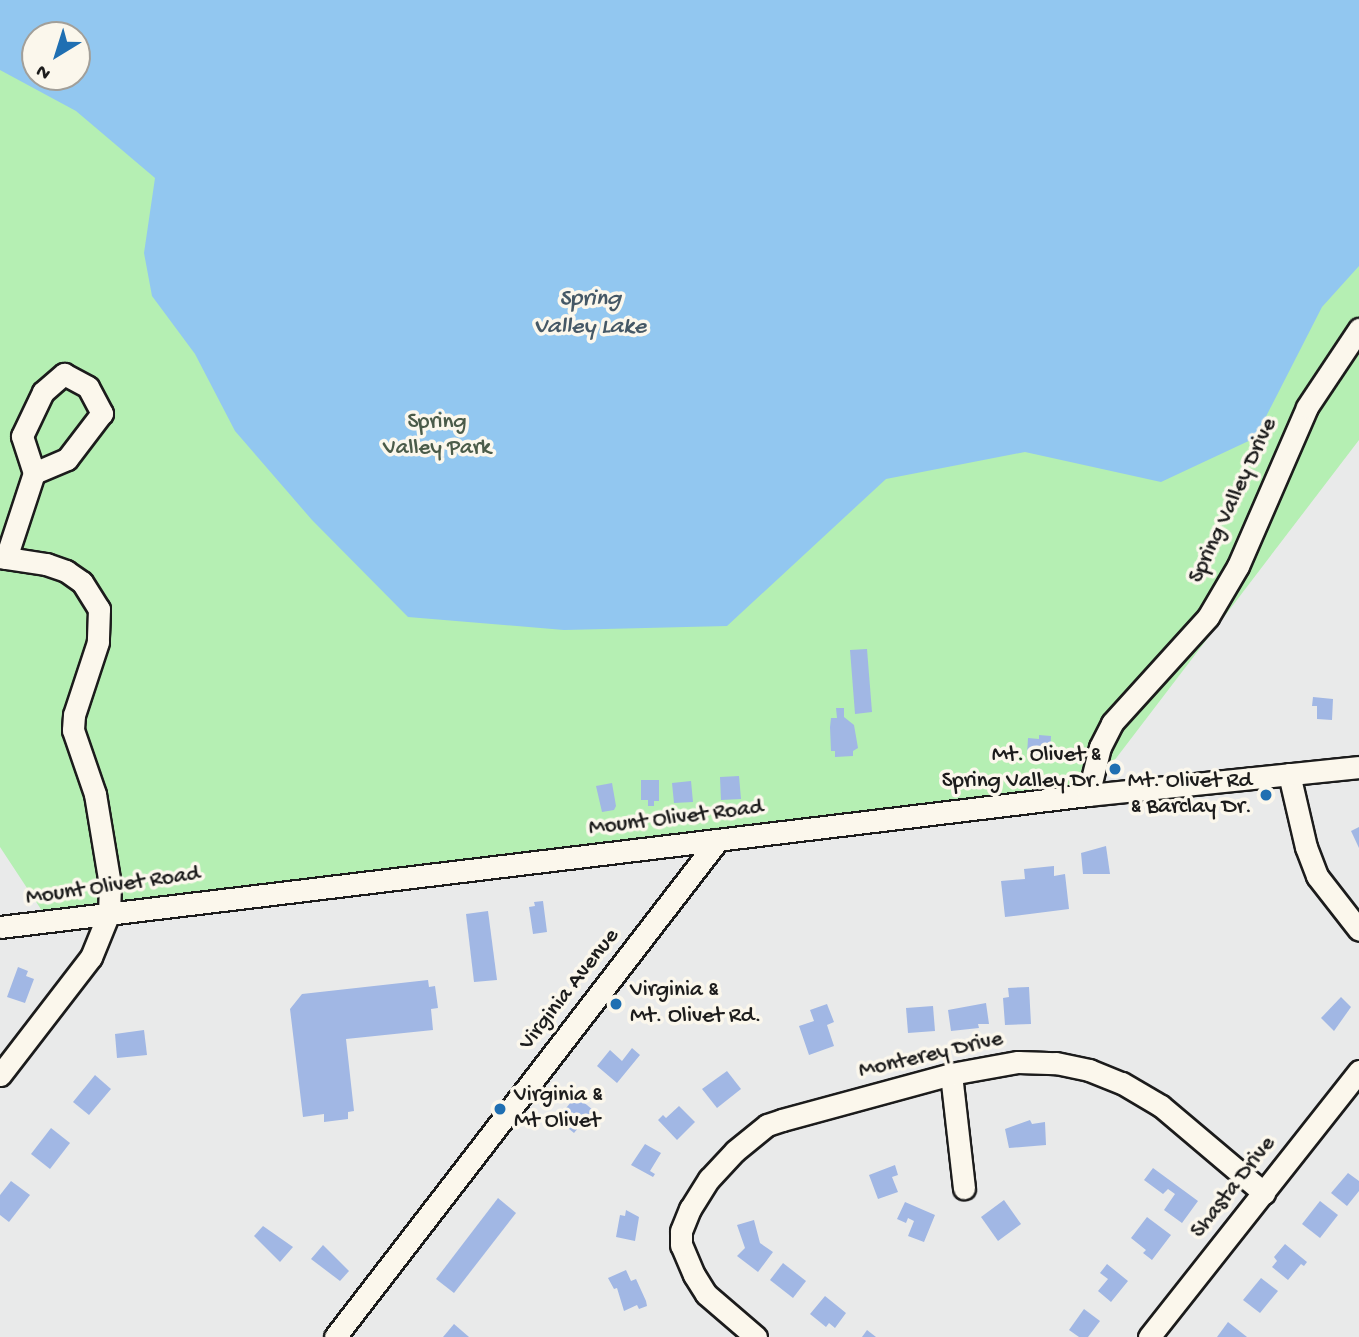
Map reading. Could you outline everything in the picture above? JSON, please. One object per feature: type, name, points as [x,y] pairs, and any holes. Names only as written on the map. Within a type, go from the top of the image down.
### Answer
[{"type":"street","name":"Spring Valley Drive","points":[[1088,795],[1100,747],[1112,723],[1208,617],[1238,566],[1307,407],[1359,329]]},
{"type":"street","points":[[0,1075],[91,957],[109,912],[110,885],[95,794],[73,730],[74,715],[98,642],[99,609],[82,582],[66,571],[46,564],[3,558],[34,473],[22,436],[43,392],[64,374],[89,387],[102,412],[67,459],[34,473]]},
{"type":"street","name":"Mount Olivet Road","points":[[0,927],[1088,795],[1359,767]]},
{"type":"street","points":[[1289,774],[1306,847],[1317,876],[1359,930]]},
{"type":"street","name":"Virginia Avenue","points":[[338,1336],[718,840]]},
{"type":"street","name":"Monterey Drive","points":[[756,1337],[706,1294],[681,1245],[681,1231],[690,1209],[709,1179],[735,1151],[767,1125],[951,1074],[1018,1062],[1056,1063],[1090,1070],[1122,1083],[1161,1106],[1264,1193]]},
{"type":"street","name":"Shasta Drive","points":[[1149,1337],[1359,1071]]},
{"type":"street","points":[[951,1074],[964,1188]]},
{"type":"green space","name":"Spring Valley Park","points":[[0,0],[1359,0],[1359,440],[1088,795],[50,923],[0,847]]},
{"type":"water","name":"Spring Valley Lake","points":[[0,0],[1359,0],[1359,266],[1322,307],[1255,438],[1161,482],[1025,452],[886,479],[727,626],[564,630],[408,617],[312,520],[235,431],[195,354],[152,296],[144,253],[155,178],[76,111],[39,91],[91,91],[91,21],[21,21],[21,81],[0,70]]},
{"type":"building","points":[[867,649],[872,712],[855,714],[850,650]]},
{"type":"building","points":[[1313,697],[1333,699],[1332,720],[1317,719],[1317,706],[1312,706]]},
{"type":"building","points":[[836,708],[844,708],[844,717],[854,725],[858,748],[853,751],[853,756],[835,757],[835,751],[831,751],[831,718],[837,718]]},
{"type":"building","points":[[1039,735],[1051,736],[1050,757],[1027,755],[1028,738],[1039,739]]},
{"type":"building","points":[[739,776],[741,799],[721,800],[720,777]]},
{"type":"building","points":[[641,780],[659,780],[659,801],[654,801],[654,806],[648,806],[648,800],[641,800]]},
{"type":"building","points":[[691,781],[693,802],[674,803],[672,783]]},
{"type":"building","points":[[612,783],[616,806],[614,810],[602,812],[596,786]]},
{"type":"building","points":[[1359,827],[1359,848],[1351,831]]},
{"type":"building","points":[[1106,846],[1110,874],[1083,874],[1081,853]]},
{"type":"building","points":[[1054,866],[1054,876],[1065,874],[1069,909],[1005,917],[1001,881],[1025,879],[1024,869]]},
{"type":"building","points":[[543,901],[547,932],[533,934],[529,907],[535,906],[534,902]]},
{"type":"building","points":[[488,911],[497,980],[474,982],[466,914]]},
{"type":"building","points":[[18,967],[28,971],[26,976],[34,979],[25,1003],[7,997]]},
{"type":"building","points":[[428,980],[429,987],[435,986],[438,1008],[431,1009],[433,1030],[346,1039],[354,1111],[348,1112],[348,1119],[324,1122],[324,1114],[303,1117],[290,1009],[302,994]]},
{"type":"building","points":[[1029,987],[1031,1024],[1005,1025],[1003,998],[1009,997],[1008,988]]},
{"type":"building","points":[[1341,997],[1351,1007],[1334,1031],[1321,1018]]},
{"type":"building","points":[[986,1003],[989,1024],[978,1024],[979,1028],[951,1031],[948,1010]]},
{"type":"building","points":[[827,1004],[834,1022],[827,1025],[834,1046],[809,1055],[799,1026],[814,1021],[810,1010]]},
{"type":"building","points":[[933,1006],[935,1031],[908,1033],[906,1008]]},
{"type":"building","points":[[144,1030],[147,1055],[117,1058],[115,1034]]},
{"type":"building","points":[[632,1048],[640,1055],[617,1083],[597,1066],[610,1050],[622,1061]]},
{"type":"building","points":[[727,1071],[741,1089],[717,1108],[702,1089]]},
{"type":"building","points":[[95,1075],[111,1089],[89,1115],[73,1102]]},
{"type":"building","points":[[576,1096],[593,1110],[574,1133],[557,1119]]},
{"type":"building","points":[[679,1106],[695,1122],[677,1140],[658,1120],[663,1115],[666,1118]]},
{"type":"building","points":[[1030,1120],[1032,1124],[1045,1122],[1046,1145],[1009,1148],[1005,1129]]},
{"type":"building","points":[[51,1128],[70,1143],[50,1169],[31,1154]]},
{"type":"building","points":[[645,1144],[661,1153],[650,1171],[655,1174],[653,1177],[631,1165]]},
{"type":"building","points":[[895,1165],[898,1175],[892,1177],[898,1192],[878,1199],[869,1175]]},
{"type":"building","points":[[1153,1168],[1198,1201],[1182,1223],[1164,1210],[1175,1194],[1168,1189],[1163,1194],[1144,1180]]},
{"type":"building","points":[[1348,1173],[1359,1181],[1359,1191],[1347,1206],[1331,1193]]},
{"type":"building","points":[[11,1181],[30,1195],[9,1222],[0,1215],[0,1195]]},
{"type":"building","points":[[498,1198],[516,1213],[454,1293],[436,1279]]},
{"type":"building","points":[[1004,1200],[1021,1224],[998,1241],[981,1217]]},
{"type":"building","points":[[1320,1201],[1338,1215],[1320,1238],[1302,1224]]},
{"type":"building","points":[[905,1202],[935,1215],[924,1242],[908,1236],[914,1221],[908,1218],[906,1223],[897,1219]]},
{"type":"building","points":[[626,1210],[639,1217],[635,1241],[616,1237],[620,1215],[625,1216]]},
{"type":"building","points":[[1147,1217],[1171,1235],[1152,1260],[1143,1253],[1146,1250],[1131,1238]]},
{"type":"building","points":[[754,1220],[760,1243],[773,1252],[758,1272],[737,1256],[745,1248],[737,1225]]},
{"type":"building","points":[[263,1226],[293,1247],[280,1262],[254,1236]]},
{"type":"building","points":[[1285,1244],[1307,1262],[1304,1266],[1301,1264],[1288,1280],[1272,1267],[1277,1261],[1274,1257]]},
{"type":"building","points":[[323,1245],[349,1271],[340,1281],[311,1259]]},
{"type":"building","points":[[783,1263],[806,1281],[793,1298],[770,1280]]},
{"type":"building","points":[[1107,1264],[1128,1281],[1111,1302],[1098,1291],[1108,1279],[1100,1273]]},
{"type":"building","points":[[626,1270],[631,1281],[636,1279],[647,1306],[639,1309],[637,1305],[624,1311],[617,1288],[614,1289],[608,1278]]},
{"type":"building","points":[[1261,1278],[1278,1291],[1260,1313],[1243,1300]]},
{"type":"building","points":[[825,1296],[846,1313],[835,1328],[829,1323],[826,1327],[810,1314]]},
{"type":"building","points":[[1084,1309],[1100,1321],[1088,1337],[1079,1337],[1069,1330]]},
{"type":"building","points":[[1228,1322],[1247,1337],[1217,1337]]},
{"type":"building","points":[[454,1324],[469,1337],[443,1337]]},
{"type":"building","points":[[867,1330],[876,1337],[862,1337]]},
{"type":"place","name":"Mt. Olivet & Spring Valley Dr.","points":[[1115,769]]},
{"type":"place","name":"Mt. Olivet Rd & Barclay Dr.","points":[[1266,795]]},
{"type":"place","name":"Virginia & Mt. Olivet Rd.","points":[[616,1004]]},
{"type":"place","name":"Virginia & Mt Olivet","points":[[500,1109]]}]
